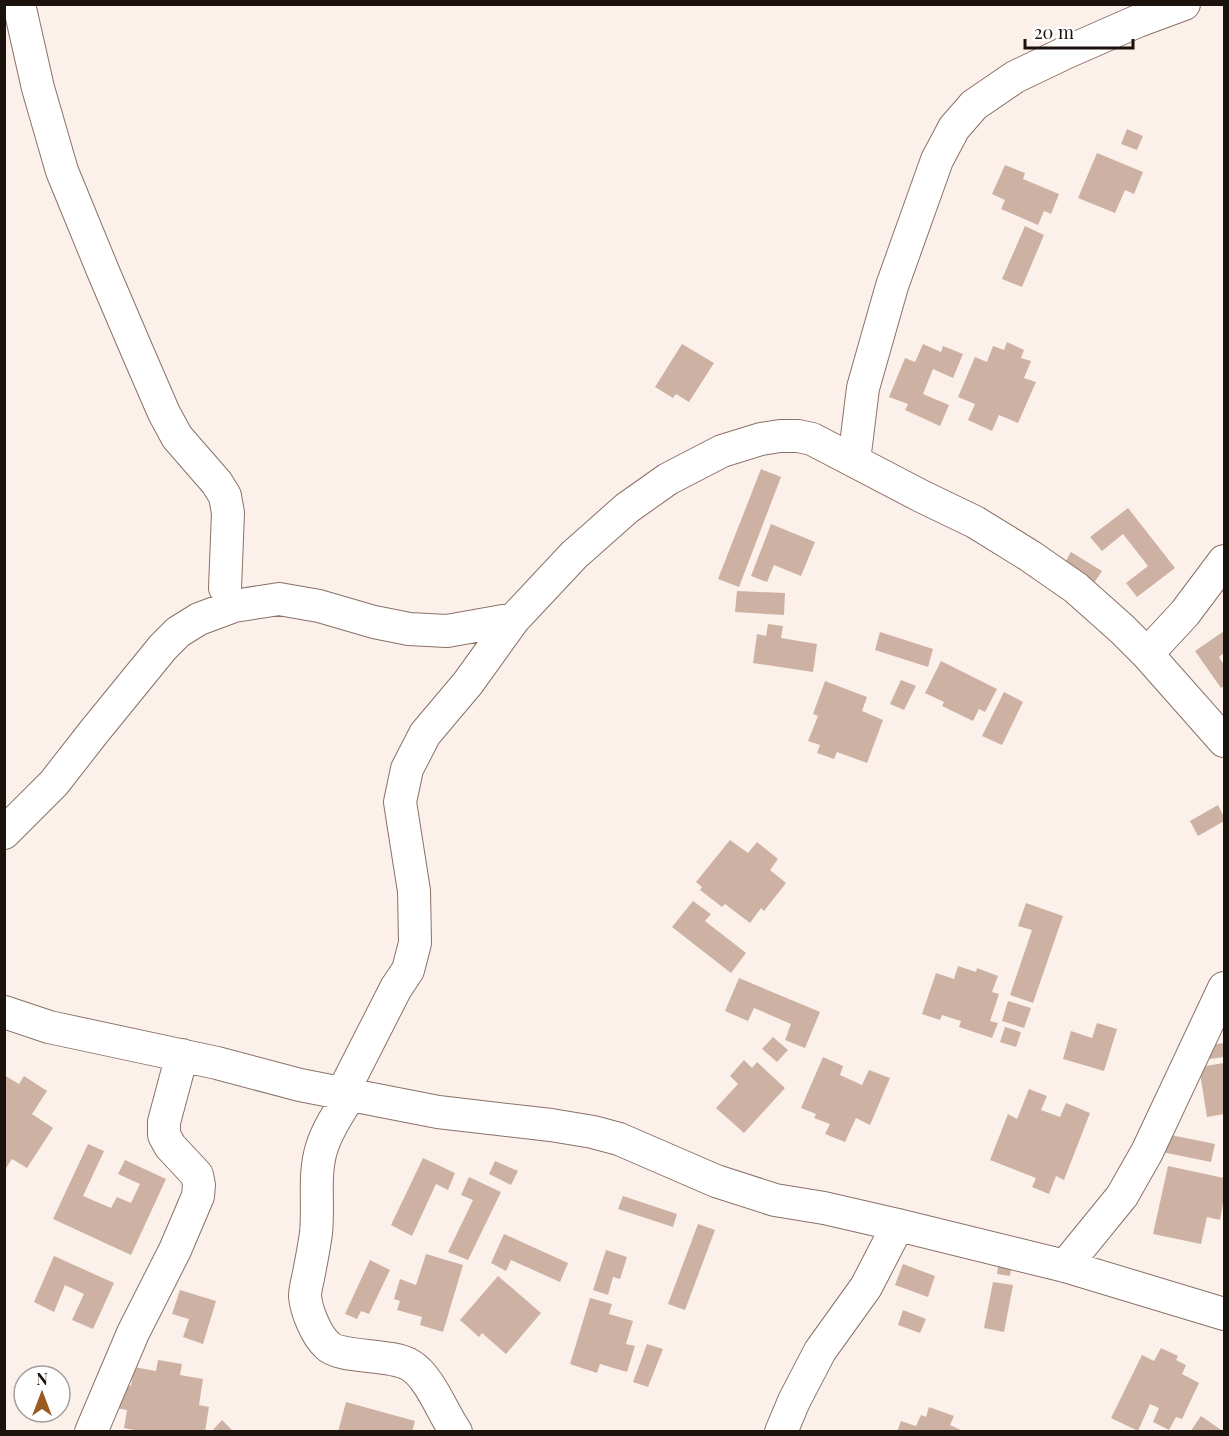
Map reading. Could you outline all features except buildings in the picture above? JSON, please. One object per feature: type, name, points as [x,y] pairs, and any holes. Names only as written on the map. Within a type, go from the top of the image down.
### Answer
[{"type":"street","points":[[19,4],[38,88],[62,171],[99,261],[177,437],[217,483],[225,496],[228,513],[225,588]]},
{"type":"street","points":[[854,461],[863,388],[892,286],[937,160],[954,128],[974,105],[1016,77],[1168,7]]},
{"type":"street","points":[[456,1431],[423,1377],[410,1365],[395,1359],[346,1353],[328,1347],[311,1318],[305,1294],[318,1212],[317,1167],[321,1147],[330,1127],[396,988],[408,970],[415,943],[414,891],[400,802],[407,769],[424,735],[468,683],[514,619],[574,555],[627,508],[668,479],[722,451],[761,439],[780,436],[812,439],[975,522],[1076,588],[1147,654],[1224,741]]},
{"type":"street","points":[[1147,654],[1185,613],[1224,561]]},
{"type":"street","points":[[4,834],[54,783],[163,647],[178,632],[199,619],[234,606],[279,599],[319,606],[374,622],[409,629],[447,631],[514,619]]},
{"type":"street","points":[[1065,1266],[1122,1196],[1147,1152],[1224,988]]},
{"type":"street","points":[[4,1012],[50,1027],[182,1055],[268,1078],[346,1094],[438,1112],[593,1132],[619,1139],[717,1181],[776,1200],[824,1208],[1065,1266],[1224,1314]]},
{"type":"street","points":[[91,1431],[133,1334],[198,1196],[197,1175],[170,1146],[165,1135],[164,1122],[182,1055]]},
{"type":"street","points":[[781,1431],[820,1351],[866,1287],[898,1225]]}]
